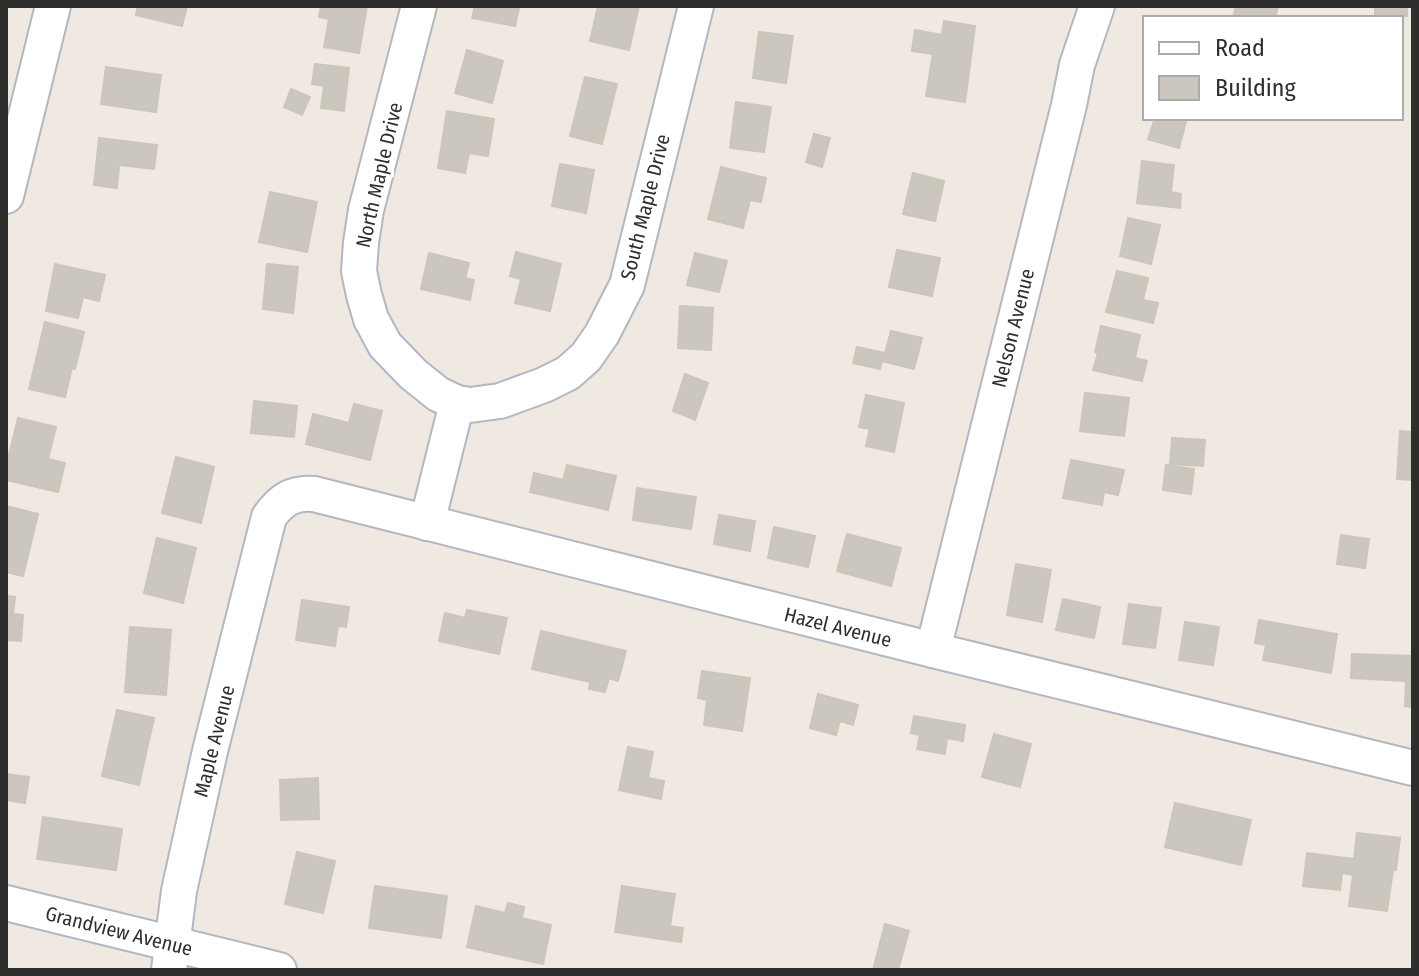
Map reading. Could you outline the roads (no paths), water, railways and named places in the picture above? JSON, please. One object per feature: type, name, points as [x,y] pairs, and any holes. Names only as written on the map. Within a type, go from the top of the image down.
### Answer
[{"type":"street","points":[[6,196],[53,6]]},
{"type":"street","name":"North Maple Drive","points":[[419,6],[366,210],[359,271],[371,319],[385,345],[413,374],[438,394],[457,403]]},
{"type":"street","name":"South Maple Drive","points":[[457,403],[470,405],[500,401],[544,385],[568,373],[586,357],[602,334],[627,285],[696,6]]},
{"type":"street","name":"Nelson Avenue","points":[[933,650],[1077,65],[1097,6]]},
{"type":"street","points":[[427,523],[457,403]]},
{"type":"street","name":"Hazel Avenue","points":[[271,515],[279,503],[293,495],[314,494],[1413,768]]},
{"type":"street","name":"Maple Avenue","points":[[171,957],[179,891],[207,767],[271,515]]},
{"type":"street","name":"Grandview Avenue","points":[[6,903],[171,957],[279,970]]}]
